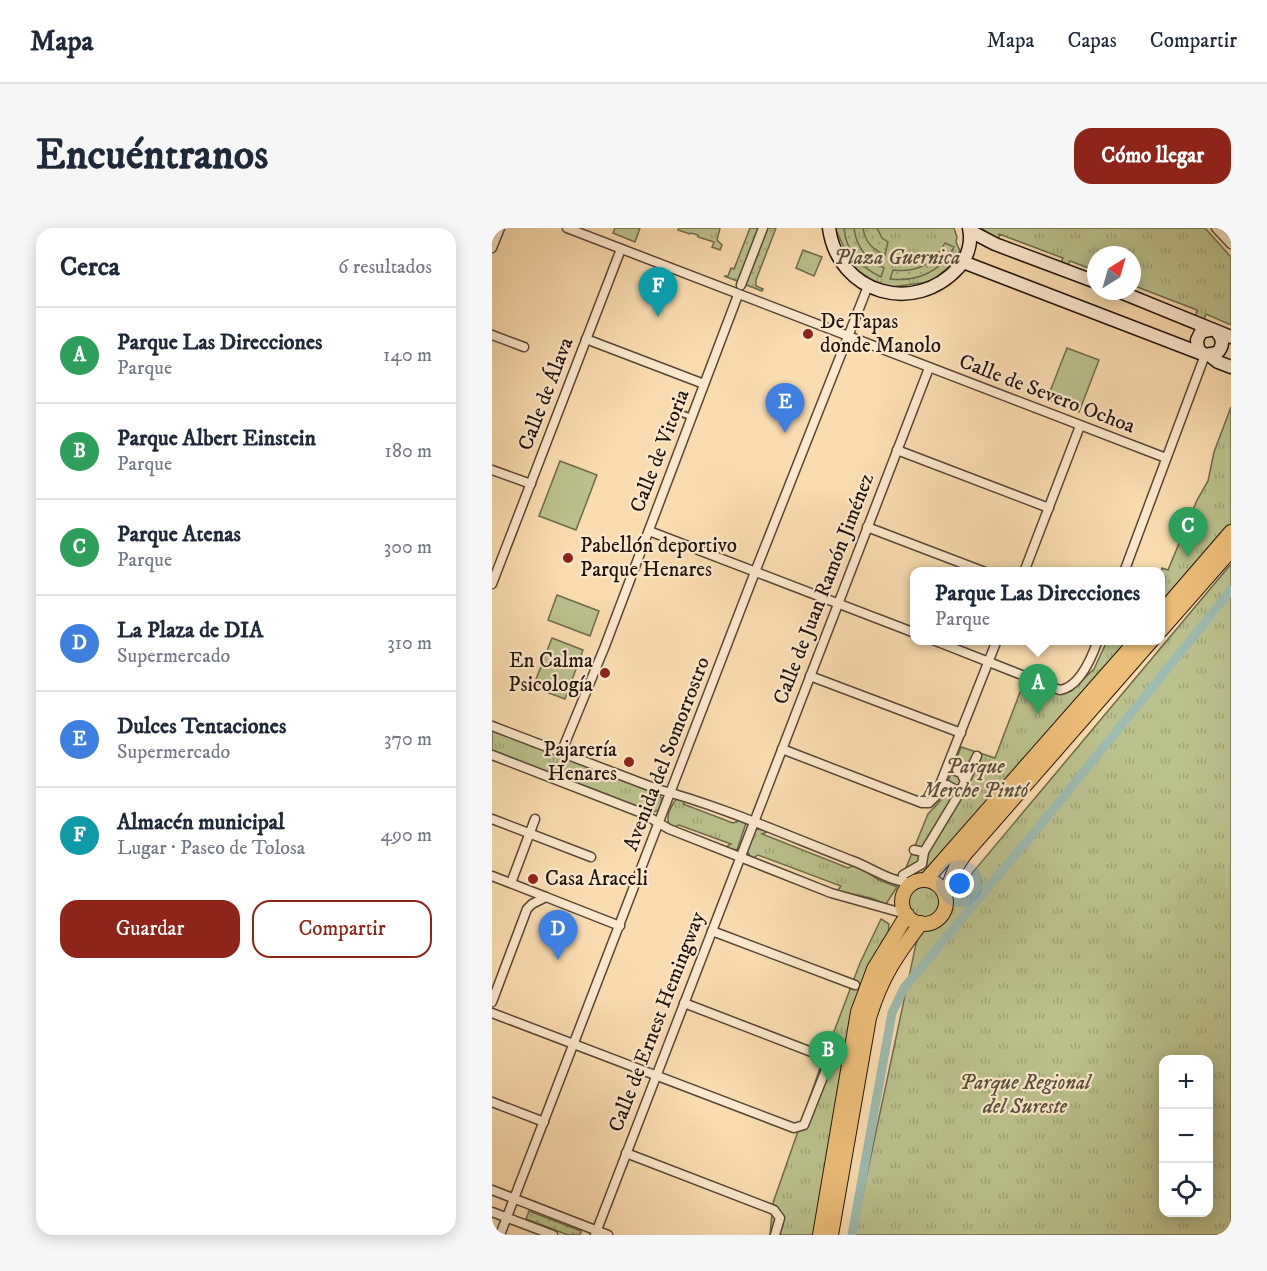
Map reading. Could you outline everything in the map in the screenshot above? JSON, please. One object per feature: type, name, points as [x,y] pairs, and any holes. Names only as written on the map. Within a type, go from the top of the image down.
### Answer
[{"type":"main road","points":[[1165,608],[1231,532]]},
{"type":"main road","points":[[1165,625],[1231,550]]},
{"type":"main road","points":[[914,879],[936,883],[945,895],[946,901],[942,913],[933,921],[921,923],[913,920],[907,914],[903,906],[903,896],[907,888],[914,879],[954,850],[1133,645]]},
{"type":"main road","points":[[945,895],[956,867],[964,855],[1148,645]]},
{"type":"main road","points":[[820,1235],[858,1012],[874,969],[907,914]]},
{"type":"main road","points":[[831,1235],[869,1017],[886,971],[921,923]]},
{"type":"street","points":[[492,248],[500,228]]},
{"type":"street","name":"Calle de Severo Ochoa","points":[[567,228],[1166,458]]},
{"type":"street","points":[[741,285],[763,228]]},
{"type":"street","points":[[829,228],[833,245],[841,261],[852,274],[868,286],[895,293],[919,292],[943,282],[963,262],[970,241],[969,230]]},
{"type":"street","points":[[1216,228],[1231,244]]},
{"type":"street","points":[[969,230],[995,244],[1087,279]]},
{"type":"street","name":"Calle de Álava","points":[[492,584],[621,249]]},
{"type":"street","points":[[963,262],[1206,355],[1216,353],[1222,347],[1222,339],[1214,331],[1202,332],[1197,340],[1198,349],[1206,355],[1218,362],[1231,367]]},
{"type":"street","name":"Avenida del Somorrostro","points":[[500,1235],[755,572],[868,286]]},
{"type":"street","name":"Calle de Vitoria","points":[[561,753],[649,531],[738,295]]},
{"type":"street","points":[[1141,300],[1231,337]]},
{"type":"street","points":[[492,335],[524,347]]},
{"type":"street","points":[[586,339],[704,384]]},
{"type":"street","points":[[1126,567],[1206,355]]},
{"type":"street","name":"Calle de Juan Ramón Jiménez","points":[[753,822],[929,368]]},
{"type":"street","points":[[1026,567],[1080,426]]},
{"type":"street","points":[[897,450],[1049,508]]},
{"type":"street","points":[[492,470],[531,484]]},
{"type":"street","points":[[867,527],[973,567]]},
{"type":"street","points":[[649,531],[910,631]]},
{"type":"street","points":[[946,645],[1064,690],[1086,668],[1096,645]]},
{"type":"street","points":[[937,802],[995,645]]},
{"type":"street","points":[[810,676],[961,733]]},
{"type":"street","points":[[492,726],[753,822],[861,864],[900,882],[914,879],[922,864],[924,852],[960,792],[977,756]]},
{"type":"street","points":[[782,749],[922,803],[937,802],[951,806]]},
{"type":"street","points":[[492,755],[642,813],[659,824],[831,892],[907,914]]},
{"type":"street","points":[[953,770],[962,773],[965,782]]},
{"type":"street","points":[[947,785],[960,792]]},
{"type":"street","points":[[492,819],[591,857]]},
{"type":"street","points":[[511,883],[535,819]]},
{"type":"street","name":"Calle de Ernest Hemingway","points":[[596,1233],[753,822]]},
{"type":"street","points":[[914,850],[924,852]]},
{"type":"street","points":[[492,876],[620,926]]},
{"type":"street","points":[[546,897],[527,909],[493,1008],[574,1044],[656,1076],[795,1128],[802,1127],[825,1072],[826,1063],[822,1056],[684,1003]]},
{"type":"street","points":[[885,909],[893,920],[896,935]]},
{"type":"street","points":[[712,930],[855,985]]},
{"type":"street","points":[[492,1102],[544,1122]]},
{"type":"street","points":[[626,1153],[774,1210],[780,1218],[775,1235]]},
{"type":"street","points":[[492,1190],[596,1233],[608,1235]]},
{"type":"street","points":[[492,1212],[553,1235]]},
{"type":"lane","points":[[680,413],[692,417]]},
{"type":"green space","points":[[615,228],[640,228],[635,242],[613,233]]},
{"type":"green space","points":[[679,228],[720,228],[717,240],[722,245],[720,250],[712,247],[714,242],[678,230]]},
{"type":"green space","points":[[750,228],[761,228],[740,282],[724,276],[728,276],[731,268],[734,269]]},
{"type":"green space","points":[[766,228],[776,228],[756,280],[756,286],[763,289],[762,291],[744,284]]},
{"type":"green space","name":"Plaza Guernica","points":[[835,228],[954,228],[960,251],[949,267],[930,282],[890,287],[878,284],[853,267]]},
{"type":"green space","points":[[844,228],[854,228],[863,252],[884,268],[881,277],[855,258],[845,237]]},
{"type":"green space","points":[[863,228],[877,228],[882,238],[888,242],[885,255],[870,244]]},
{"type":"green space","points":[[981,228],[1205,228],[1231,257],[1231,325],[1206,314],[1204,320],[1195,317],[1197,310],[1141,288],[1141,246],[1087,246],[1087,268],[1070,261],[1067,267],[1060,264],[1063,258],[999,234],[999,240]]},
{"type":"green space","points":[[945,243],[954,247],[949,256],[935,269],[910,279],[890,279],[893,270],[910,270],[930,262]]},
{"type":"green space","points":[[803,250],[822,257],[814,276],[796,268]]},
{"type":"green space","points":[[1067,348],[1099,360],[1079,412],[1047,399]]},
{"type":"green space","points":[[1231,407],[1231,524],[1165,599],[1165,569],[1168,570],[1197,500],[1208,481],[1214,452]]},
{"type":"green space","points":[[560,461],[597,475],[576,530],[539,516]]},
{"type":"green space","name":"Parque Regional del Sureste","points":[[1231,564],[1231,1235],[854,1235],[917,939]]},
{"type":"green space","points":[[557,595],[599,611],[590,636],[548,620]]},
{"type":"green space","points":[[552,638],[583,650],[565,699],[533,687]]},
{"type":"green space","name":"Parque Merche Pintó","points":[[1105,645],[1125,645],[924,873],[912,877],[903,875],[928,814],[941,800],[961,747],[995,758],[1024,682],[1059,694],[1071,691],[1094,669]]},
{"type":"green space","points":[[492,729],[658,794],[662,799],[659,810],[651,813],[492,752]]},
{"type":"green space","points":[[677,798],[688,800],[683,804],[733,823],[741,820],[746,823],[737,850],[724,848],[731,844],[679,825],[673,828],[668,818],[670,809]]},
{"type":"green space","points":[[757,829],[769,831],[762,834],[848,868],[856,865],[879,880],[897,887],[886,904],[871,898],[837,891],[841,886],[758,855],[752,859],[747,851],[753,833]]},
{"type":"green space","points":[[924,887],[935,892],[940,903],[935,914],[924,919],[913,914],[908,903],[913,892]]},
{"type":"green space","points":[[881,919],[889,924],[888,935],[814,1235],[770,1235],[773,1203],[820,1068],[830,1068],[831,1059],[827,1050],[860,963]]},
{"type":"green space","points":[[529,1211],[581,1231],[580,1235],[568,1235],[526,1219]]},
{"type":"waterway","points":[[852,1235],[892,1013],[904,988],[1051,812],[1231,590]]},
{"type":"place","name":"Almacén municipal","points":[[658,317]]},
{"type":"place","name":"De Tapas donde Manolo","points":[[808,334]]},
{"type":"place","name":"Dulces Tentaciones","points":[[785,433]]},
{"type":"place","name":"Parque Atenas","points":[[1188,557]]},
{"type":"place","name":"Pabellón deportivo Parque Henares","points":[[568,558]]},
{"type":"place","name":"En Calma Psicología","points":[[605,673]]},
{"type":"place","name":"Parque Las Direcciones","points":[[1038,714]]},
{"type":"place","name":"Pajarería Henares","points":[[629,762]]},
{"type":"place","name":"Casa Araceli","points":[[533,879]]},
{"type":"place","name":"La Plaza de DIA","points":[[558,960]]},
{"type":"place","name":"Parque Albert Einstein","points":[[828,1081]]}]
